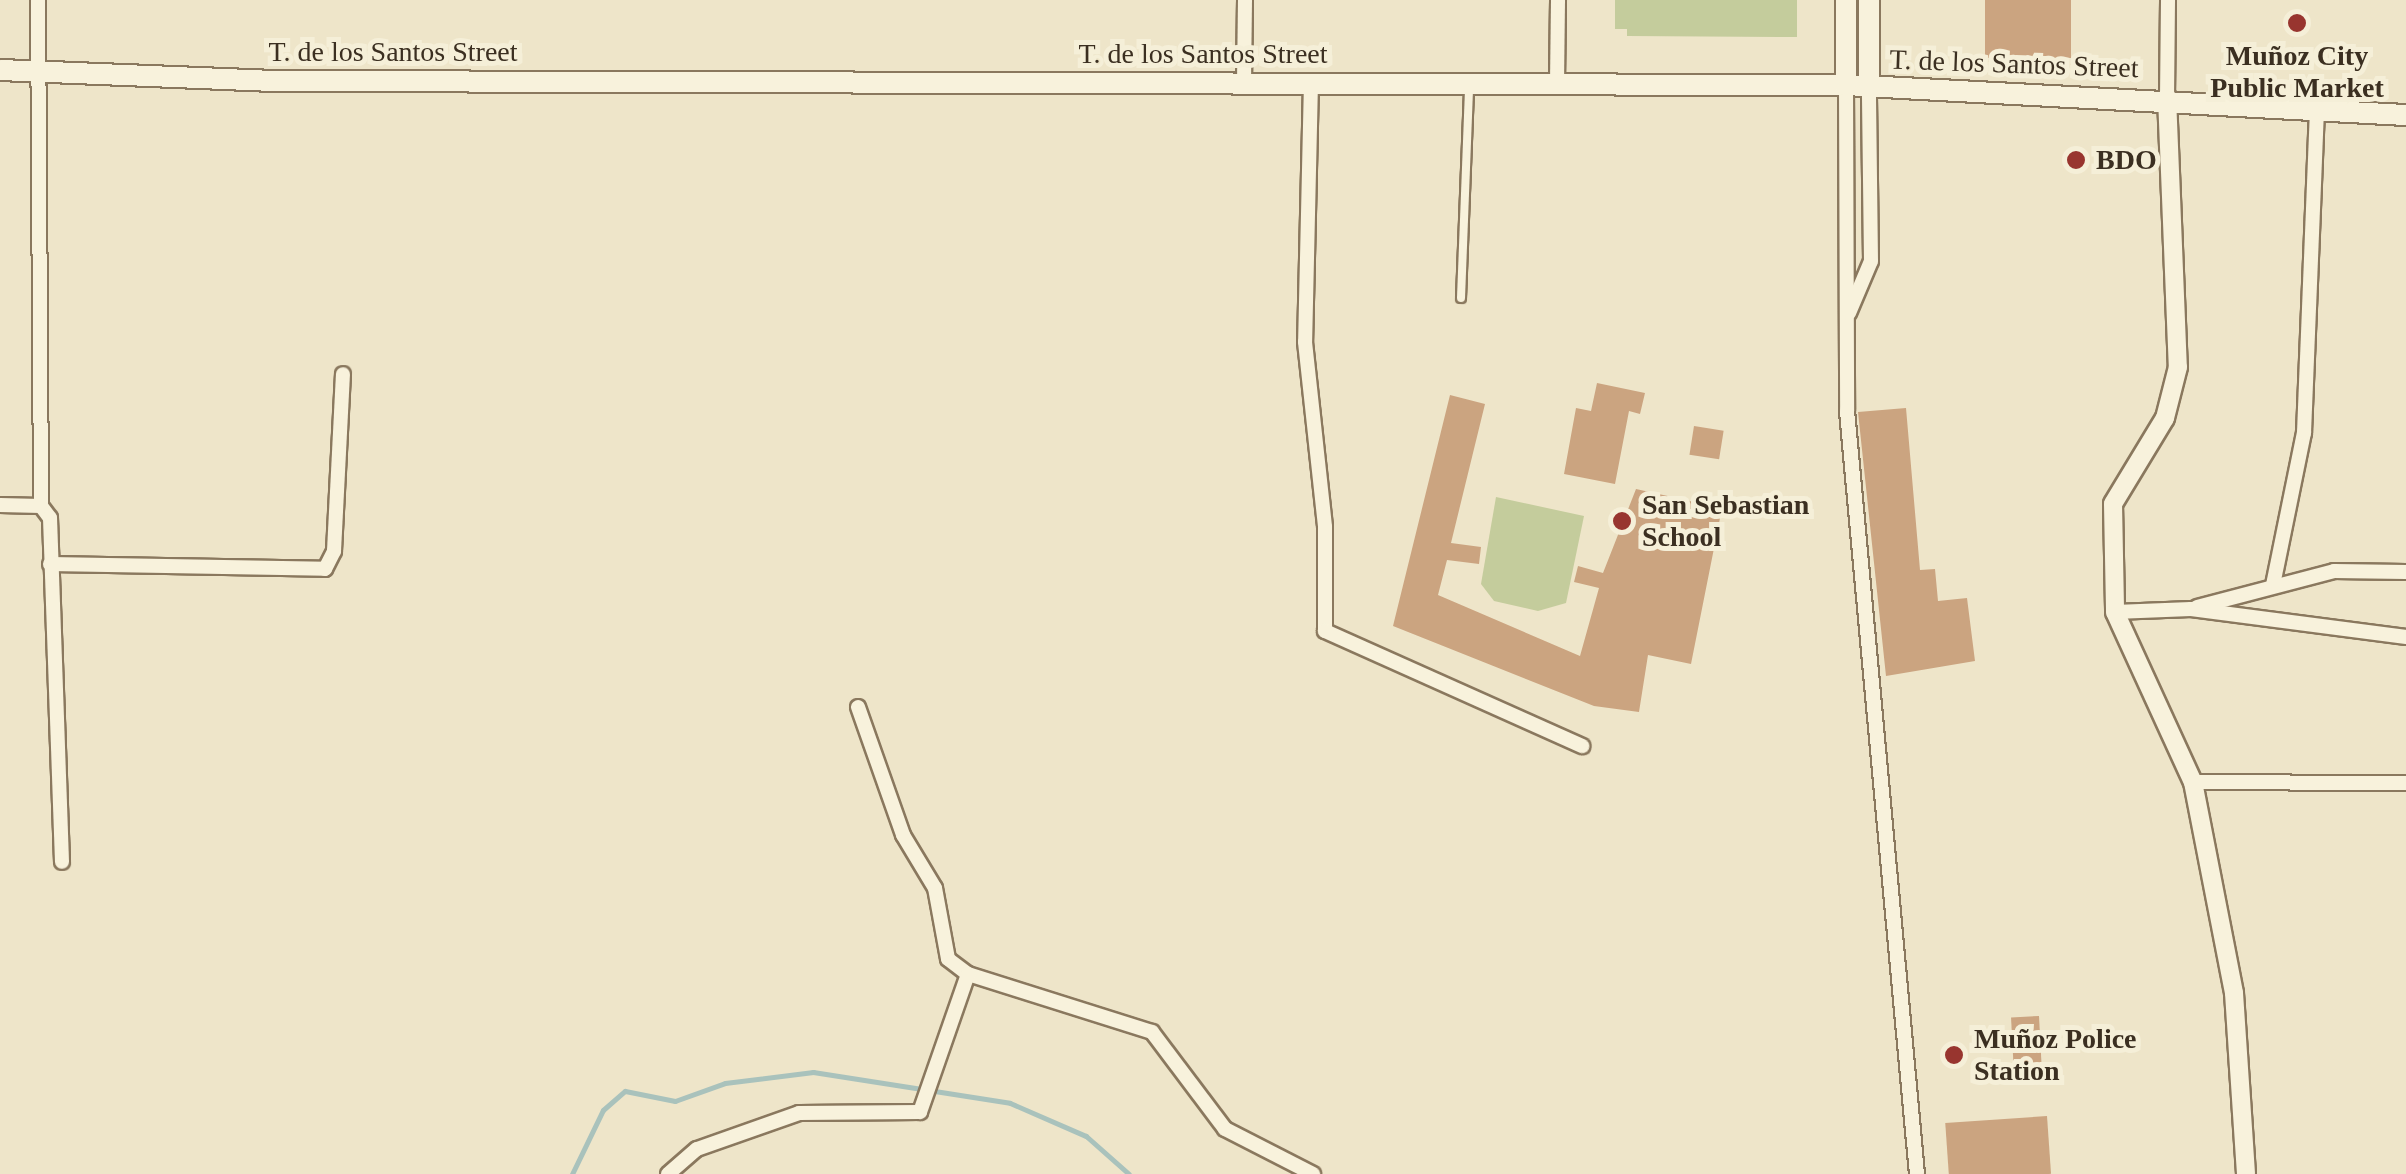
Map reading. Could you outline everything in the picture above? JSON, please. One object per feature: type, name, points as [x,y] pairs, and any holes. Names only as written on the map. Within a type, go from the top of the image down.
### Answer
[{"type":"main road","points":[[1846,0],[1846,85]]},
{"type":"main road","points":[[1869,0],[1869,86]]},
{"type":"main road","name":"T. de los Santos Street","points":[[0,70],[40,74],[1846,85],[2167,97],[2406,115]]},
{"type":"street","points":[[38,0],[41,506],[50,518],[62,862]]},
{"type":"street","points":[[1244,82],[1245,0]]},
{"type":"street","points":[[1557,83],[1558,0]]},
{"type":"street","points":[[2168,0],[2167,97],[2178,367],[2166,418],[2114,504],[2115,612],[2193,782],[2234,993],[2246,1174]]},
{"type":"street","points":[[1311,82],[1306,342],[1325,527],[1324,631],[1582,746]]},
{"type":"street","points":[[1846,85],[1845,323],[1862,612],[1917,1174]]},
{"type":"street","points":[[1845,323],[1871,261],[1869,86]]},
{"type":"street","points":[[2274,585],[2304,433],[2317,109]]},
{"type":"street","points":[[50,564],[325,568],[334,551],[343,374]]},
{"type":"street","points":[[0,505],[41,506]]},
{"type":"street","points":[[2192,609],[2274,585],[2359,568],[2406,572]]},
{"type":"street","points":[[2115,612],[2192,609],[2406,637]]},
{"type":"street","points":[[858,707],[902,835],[936,888],[948,958],[968,974],[1152,1032],[1225,1129],[1313,1174]]},
{"type":"street","points":[[2193,782],[2406,784]]},
{"type":"street","points":[[668,1174],[697,1150],[799,1112],[920,1112],[968,974]]},
{"type":"lane","points":[[1462,298],[1470,82]]},
{"type":"green space","points":[[1615,0],[1797,0],[1797,37],[1627,36],[1627,29],[1615,29]]},
{"type":"green space","points":[[1496,497],[1584,516],[1566,603],[1538,611],[1494,601],[1481,584]]},
{"type":"building","points":[[1985,0],[2071,0],[2071,58],[1985,58]]},
{"type":"building","points":[[1597,383],[1645,393],[1640,414],[1629,411],[1615,484],[1564,474],[1576,408],[1591,411]]},
{"type":"building","points":[[1450,395],[1485,404],[1451,543],[1481,547],[1479,564],[1447,560],[1438,595],[1580,656],[1599,588],[1574,582],[1578,566],[1603,573],[1636,489],[1722,508],[1691,664],[1648,655],[1639,712],[1594,706],[1393,626]]},
{"type":"building","points":[[1906,408],[1920,570],[1935,569],[1938,601],[1967,598],[1975,661],[1886,676],[1858,412]]},
{"type":"building","points":[[1694,426],[1724,431],[1719,459],[1689,455]]},
{"type":"building","points":[[2039,1016],[2042,1075],[2014,1076],[2011,1017]]},
{"type":"building","points":[[2047,1116],[2051,1174],[1949,1174],[1945,1123]]},
{"type":"waterway","points":[[572,1174],[603,1110],[625,1091],[675,1101],[725,1083],[813,1072],[1010,1103],[1086,1136],[1129,1174]]},
{"type":"place","name":"Muñoz City Public Market","points":[[2297,23]]},
{"type":"place","name":"BDO","points":[[2076,160]]},
{"type":"place","name":"San Sebastian School","points":[[1622,521]]},
{"type":"place","name":"Muñoz Police Station","points":[[1954,1055]]}]
